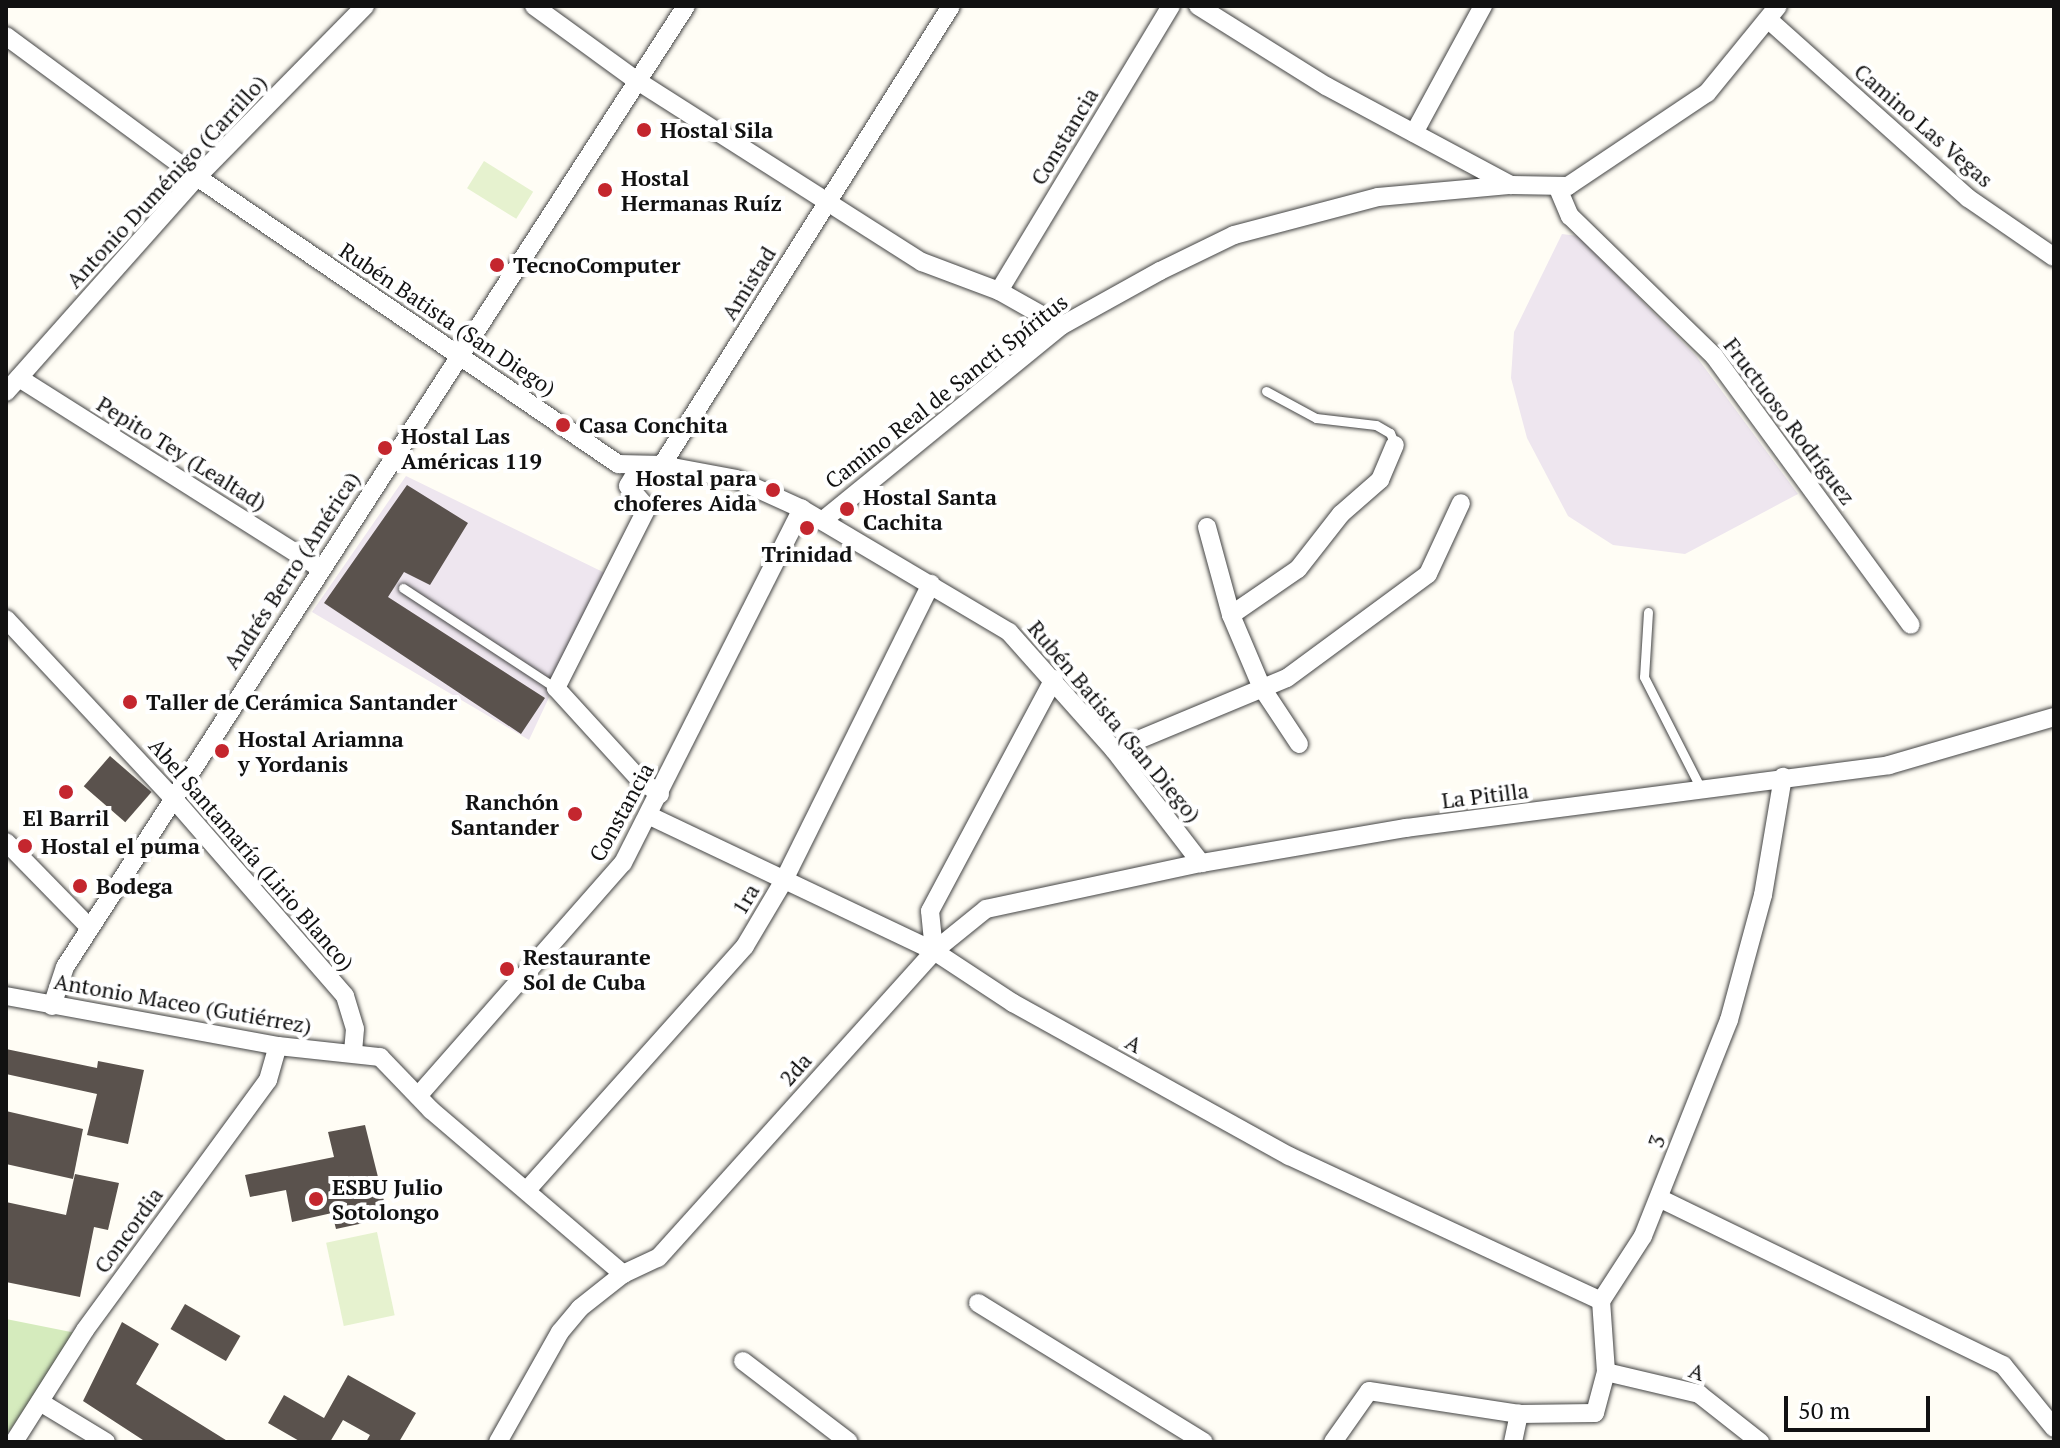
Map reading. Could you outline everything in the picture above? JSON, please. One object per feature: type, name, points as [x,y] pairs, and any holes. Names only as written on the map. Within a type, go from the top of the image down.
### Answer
[{"type":"street","name":"Antonio Duménigo (Carrillo)","points":[[6,392],[197,177],[365,6]]},
{"type":"street","points":[[534,6],[636,80],[922,262],[999,291],[1061,326]]},
{"type":"street","name":"Andrés Berro (América)","points":[[52,1006],[65,967],[319,568],[461,356],[686,6]]},
{"type":"street","name":"Amistad","points":[[662,465],[951,6]]},
{"type":"street","name":"Constancia","points":[[999,291],[1171,6]]},
{"type":"street","points":[[1198,6],[1414,133],[1511,185]]},
{"type":"street","points":[[1414,133],[1483,6]]},
{"type":"street","name":"Camino Real de Sancti Spíritus","points":[[822,521],[1061,326],[1234,235],[1378,197],[1511,185],[1568,186],[1707,93],[1774,14]]},
{"type":"street","name":"Camino Las Vegas","points":[[1774,14],[1968,198],[2054,257]]},
{"type":"street","name":"Rubén Batista (San Diego)","points":[[6,36],[197,177],[618,464],[662,465],[736,479],[802,509],[1009,632],[1114,750],[1201,863]]},
{"type":"street","name":"Fructuoso Rodríguez","points":[[1557,186],[1570,216],[1714,356],[1911,625]]},
{"type":"street","name":"Pepito Tey (Lealtad)","points":[[19,378],[319,568]]},
{"type":"street","points":[[1231,615],[1298,569],[1341,514],[1380,480],[1395,445]]},
{"type":"street","points":[[640,466],[628,486],[647,508],[556,688],[639,779],[660,794]]},
{"type":"street","points":[[1114,750],[1287,678],[1428,574],[1461,503]]},
{"type":"street","name":"Constancia","points":[[418,1096],[590,905],[623,863],[650,816],[802,509]]},
{"type":"street","points":[[1207,527],[1231,615],[1262,688],[1299,744]]},
{"type":"street","name":"1ra","points":[[527,1190],[711,989],[783,882],[931,584]]},
{"type":"street","name":"Abel Santamaría (Lirio Blanco)","points":[[6,619],[173,798],[345,996],[355,1029],[353,1052]]},
{"type":"street","points":[[934,951],[930,911],[1054,679]]},
{"type":"street","name":"La Pitilla","points":[[934,951],[986,909],[1201,863],[1406,828],[1889,765],[2054,717]]},
{"type":"street","name":"3","points":[[1601,1301],[1643,1236],[1729,1020],[1763,895],[1783,777]]},
{"type":"street","name":"A","points":[[650,816],[783,882],[934,951],[1013,1003],[1289,1156],[1601,1301]]},
{"type":"street","points":[[6,842],[90,928]]},
{"type":"street","name":"2da","points":[[498,1442],[560,1332],[598,1290],[658,1258],[934,951]]},
{"type":"street","name":"Antonio Maceo (Gutiérrez)","points":[[6,996],[278,1046],[353,1052]]},
{"type":"street","name":"Concordia","points":[[14,1442],[85,1330],[268,1080],[278,1046]]},
{"type":"street","points":[[353,1052],[394,1066],[418,1096],[623,1274]]},
{"type":"street","points":[[1659,1198],[2003,1365],[2054,1428]]},
{"type":"street","points":[[1333,1442],[1369,1391],[1519,1414],[1595,1413],[1606,1372],[1601,1301]]},
{"type":"street","points":[[978,1303],[1204,1442]]},
{"type":"street","points":[[743,1361],[849,1442]]},
{"type":"street","name":"A","points":[[1606,1372],[1699,1394],[1760,1442]]},
{"type":"street","points":[[40,1402],[106,1442]]},
{"type":"street","points":[[1513,1442],[1519,1414]]},
{"type":"lane","points":[[1266,391],[1316,418],[1376,425],[1390,433],[1395,445]]},
{"type":"lane","points":[[403,588],[556,688]]},
{"type":"lane","points":[[1648,612],[1644,677],[1702,791]]},
{"type":"shaded area","points":[[1562,234],[1578,236],[1696,356],[1798,494],[1685,554],[1613,545],[1568,516],[1527,438],[1511,378],[1514,332]]},
{"type":"shaded area","points":[[406,476],[607,574],[529,740],[312,612]]},
{"type":"green space","points":[[484,161],[533,192],[516,219],[467,188]]},
{"type":"green space","points":[[377,1232],[395,1315],[344,1326],[326,1243]]},
{"type":"green space","points":[[6,1319],[76,1333],[6,1436]]},
{"type":"building","points":[[407,485],[468,523],[430,585],[404,572],[388,597],[545,698],[521,734],[324,603]]},
{"type":"building","points":[[110,756],[152,792],[125,822],[84,786]]},
{"type":"building","points":[[6,1049],[97,1068],[98,1061],[144,1070],[128,1144],[87,1135],[97,1094],[6,1074]]},
{"type":"building","points":[[6,1111],[83,1129],[73,1179],[6,1164]]},
{"type":"building","points":[[365,1125],[385,1205],[379,1206],[382,1219],[336,1229],[332,1213],[292,1222],[286,1190],[250,1197],[245,1175],[334,1157],[328,1132]]},
{"type":"building","points":[[75,1174],[119,1183],[108,1230],[94,1227],[80,1297],[6,1282],[6,1202],[66,1215]]},
{"type":"building","points":[[185,1304],[240,1336],[226,1361],[170,1329]]},
{"type":"building","points":[[122,1322],[159,1344],[136,1384],[229,1442],[146,1442],[83,1401]]},
{"type":"building","points":[[348,1375],[416,1413],[399,1442],[366,1442],[370,1435],[343,1420],[330,1442],[301,1442],[268,1423],[284,1395],[324,1418]]},
{"type":"place","name":"Hostal Sila","points":[[644,130]]},
{"type":"place","name":"Hostal Hermanas Ruíz","points":[[605,190]]},
{"type":"place","name":"TecnoComputer","points":[[497,265]]},
{"type":"place","name":"Casa Conchita","points":[[563,425]]},
{"type":"place","name":"Hostal Las Américas 119","points":[[385,448]]},
{"type":"place","name":"Hostal para choferes Aida","points":[[773,490]]},
{"type":"place","name":"Hostal Santa Cachita","points":[[847,509]]},
{"type":"place","name":"Trinidad","points":[[807,528]]},
{"type":"place","name":"Taller de Cerámica Santander","points":[[130,702]]},
{"type":"place","name":"Hostal Ariamna y Yordanis","points":[[222,751]]},
{"type":"place","name":"El Barril","points":[[66,792]]},
{"type":"place","name":"Ranchón Santander","points":[[575,814]]},
{"type":"place","name":"Hostal el puma","points":[[25,846]]},
{"type":"place","name":"Bodega","points":[[80,886]]},
{"type":"place","name":"Restaurante Sol de Cuba","points":[[507,969]]},
{"type":"place","name":"ESBU Julio Sotolongo","points":[[316,1199]]}]
